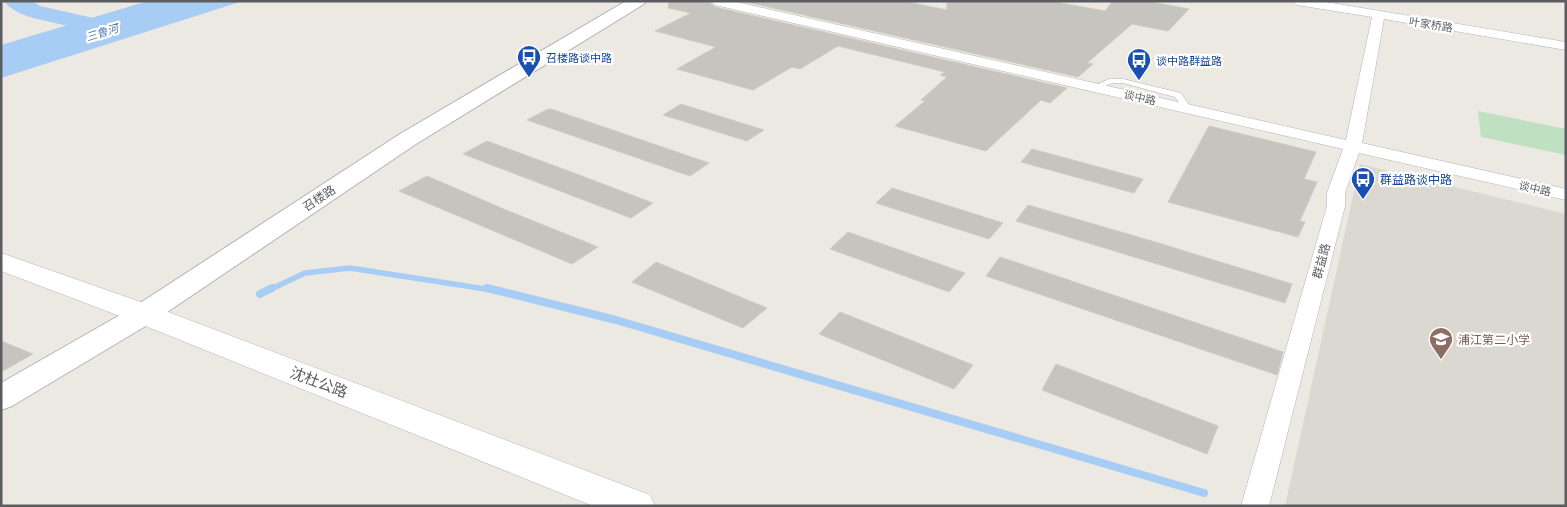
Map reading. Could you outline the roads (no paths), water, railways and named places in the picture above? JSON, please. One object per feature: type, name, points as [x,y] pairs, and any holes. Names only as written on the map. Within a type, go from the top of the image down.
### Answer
[{"type":"main road","name":"沈杜公路","points":[[1,261],[144,314],[636,506]]},
{"type":"street","name":"召楼路","points":[[1,398],[144,314],[408,139],[638,1]]},
{"type":"street","name":"谈中路","points":[[714,1],[1566,195]]},
{"type":"street","name":"叶家桥路","points":[[1297,1],[1566,46]]},
{"type":"street","name":"群益路","points":[[1255,506],[1336,206],[1336,193],[1353,146],[1379,15]]},
{"type":"water","name":"三鲁河","points":[[148,1],[243,1],[1,78],[1,45]]},
{"type":"waterway","name":"三鲁河","points":[[15,1],[33,11],[112,29]]},
{"type":"waterway","points":[[269,290],[305,273],[350,268],[492,290]]},
{"type":"waterway","points":[[260,294],[272,288]]},
{"type":"waterway","points":[[487,288],[616,320],[1204,493]]},
{"type":"place","name":"召楼路谈中路","points":[[529,78]]},
{"type":"place","name":"谈中路群益路","points":[[1139,81]]},
{"type":"place","name":"群益路谈中路","points":[[1363,200]]},
{"type":"place","name":"浦江第二小学","points":[[1441,360]]}]
